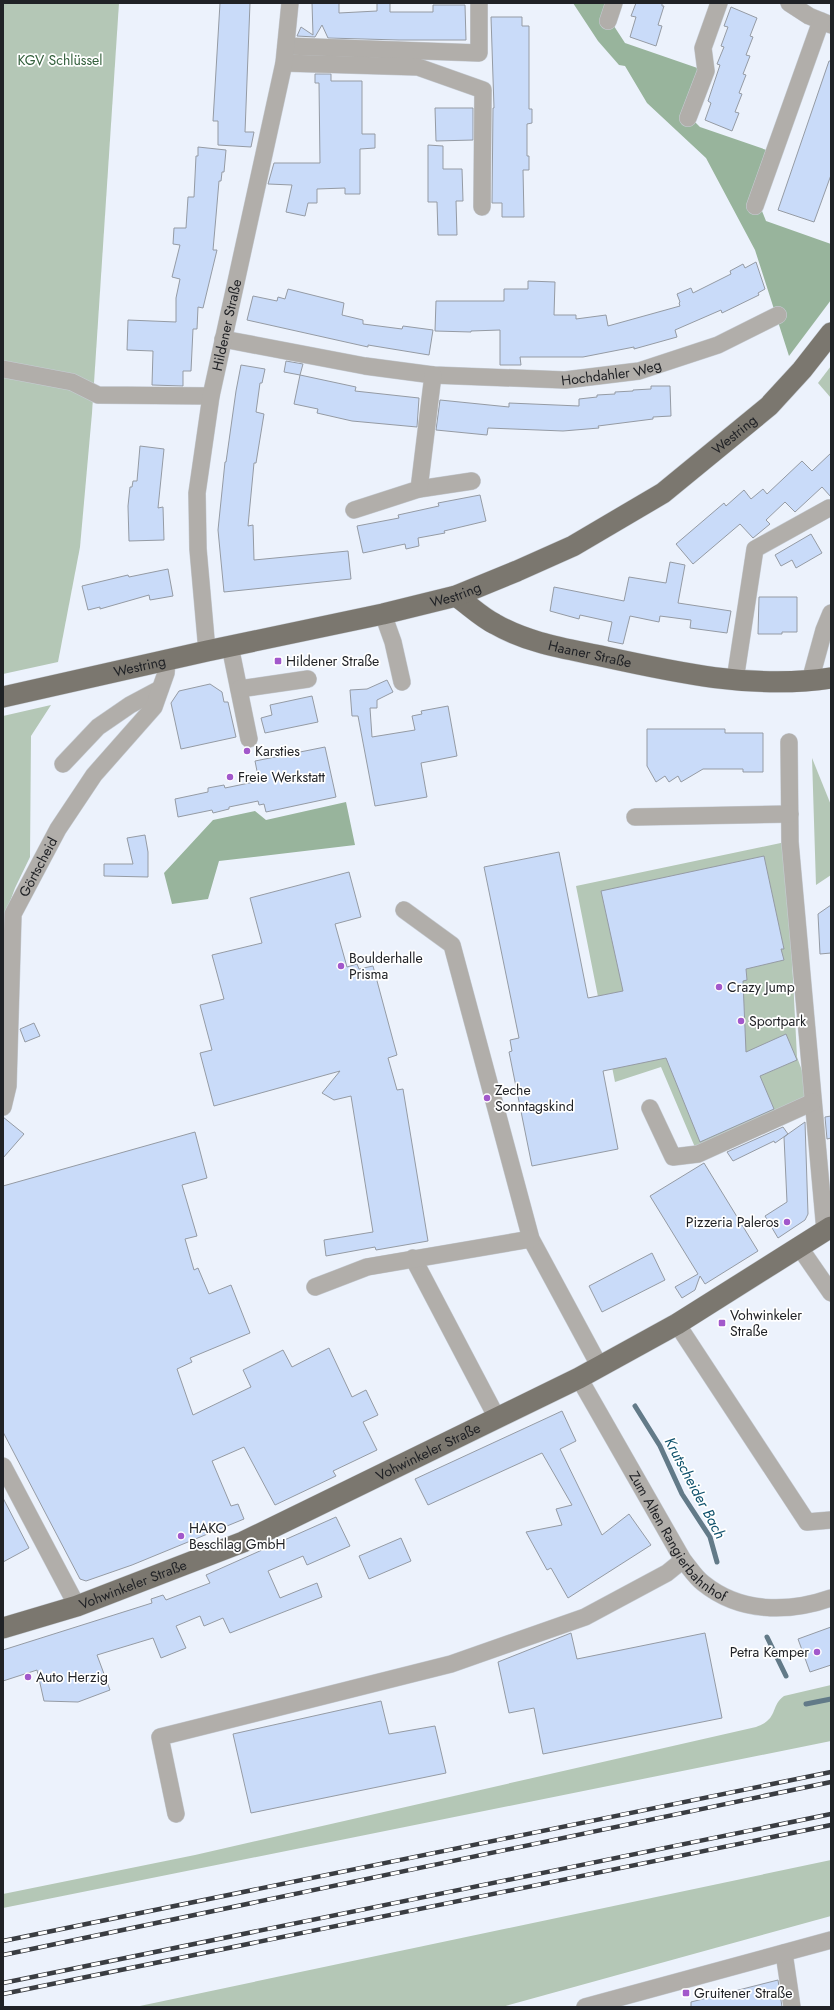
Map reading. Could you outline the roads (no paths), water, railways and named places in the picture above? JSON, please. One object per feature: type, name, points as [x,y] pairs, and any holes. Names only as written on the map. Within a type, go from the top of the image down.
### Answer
[{"type":"main road","name":"Westring","points":[[3,697],[207,651],[383,614],[456,596],[517,571],[573,546],[663,493],[769,406],[802,370],[831,333]]},
{"type":"main road","name":"Haaner Straße","points":[[456,596],[495,624],[523,637],[545,644],[683,674],[735,680],[810,681],[831,678]]},
{"type":"main road","name":"Vohwinkeler Straße","points":[[3,1628],[77,1606],[242,1542],[600,1367],[677,1324],[828,1229]]},
{"type":"street","name":"Hildener Straße","points":[[207,651],[198,548],[198,493],[211,396],[285,54],[290,3]]},
{"type":"street","points":[[285,54],[479,52],[479,3]]},
{"type":"street","points":[[608,21],[614,3]]},
{"type":"street","points":[[688,118],[706,71],[703,48],[719,3]]},
{"type":"street","points":[[755,206],[819,16],[789,3]]},
{"type":"street","points":[[285,54],[418,68],[483,90],[482,207]]},
{"type":"street","name":"Hochdahler Weg","points":[[223,339],[365,366],[433,376],[565,380],[639,371],[718,345],[778,315]]},
{"type":"street","points":[[3,369],[72,382],[98,395],[211,396]]},
{"type":"street","points":[[419,489],[433,376]]},
{"type":"street","points":[[354,510],[419,489],[472,481]]},
{"type":"street","points":[[735,680],[755,549],[830,508]]},
{"type":"street","points":[[810,681],[824,630],[831,613]]},
{"type":"street","points":[[383,614],[393,642],[402,682]]},
{"type":"street","points":[[230,646],[249,739]]},
{"type":"street","name":"Görtscheid","points":[[3,1107],[8,1086],[13,914],[62,823],[94,775],[154,707],[166,673],[167,660]]},
{"type":"street","points":[[239,689],[308,679]]},
{"type":"street","points":[[63,764],[98,727],[130,705],[160,690]]},
{"type":"street","points":[[790,742],[790,842],[813,1102],[828,1229]]},
{"type":"street","points":[[635,817],[790,814]]},
{"type":"street","points":[[404,910],[452,945],[531,1239],[600,1367]]},
{"type":"street","points":[[650,1108],[673,1157],[698,1154],[813,1102]]},
{"type":"street","points":[[315,1287],[367,1267],[531,1239]]},
{"type":"street","points":[[800,1248],[831,1293]]},
{"type":"street","points":[[413,1258],[497,1418]]},
{"type":"street","points":[[677,1324],[807,1522],[831,1520]]},
{"type":"street","name":"Zum Alten Rangierbahnhof","points":[[579,1378],[683,1560],[702,1582],[722,1596],[750,1607],[774,1609],[820,1602],[831,1598]]},
{"type":"street","points":[[3,1466],[77,1606]]},
{"type":"street","points":[[176,1814],[160,1737],[451,1664],[585,1617],[667,1573],[683,1560]]},
{"type":"street","points":[[585,2007],[831,1940]]},
{"type":"street","points":[[784,1953],[792,2007]]},
{"type":"waterway","name":"Krutscheider Bach","points":[[635,1406],[660,1446],[682,1494],[710,1537],[717,1562]]},
{"type":"waterway","name":"Krutscheider Bach","points":[[767,1637],[786,1676]]},
{"type":"waterway","name":"Krutscheider Bach","points":[[806,1704],[831,1699]]},
{"type":"railway","points":[[3,1941],[831,1772]]},
{"type":"railway","points":[[3,1955],[831,1782]]},
{"type":"railway","points":[[3,1983],[831,1814]]},
{"type":"railway","points":[[3,1994],[831,1825]]},
{"type":"place","name":"Hildener Straße","points":[[278,661]]},
{"type":"place","name":"Karsties","points":[[247,751]]},
{"type":"place","name":"Freie Werkstatt","points":[[230,777]]},
{"type":"place","name":"Boulderhalle Prisma","points":[[341,966]]},
{"type":"place","name":"Crazy Jump","points":[[719,987]]},
{"type":"place","name":"Sportpark","points":[[741,1021]]},
{"type":"place","name":"Zeche Sonntagskind","points":[[487,1098]]},
{"type":"place","name":"Pizzeria Paleros","points":[[787,1222]]},
{"type":"place","name":"Vohwinkeler Straße","points":[[722,1323]]},
{"type":"place","name":"HAKO Beschlag GmbH","points":[[181,1536]]},
{"type":"place","name":"Petra Kemper","points":[[817,1652]]},
{"type":"place","name":"Auto Herzig","points":[[28,1677]]},
{"type":"place","name":"Gruitener Straße","points":[[686,1993]]},
{"type":"park label","name":"KGV Schlüssel","points":[[60,60]]}]
